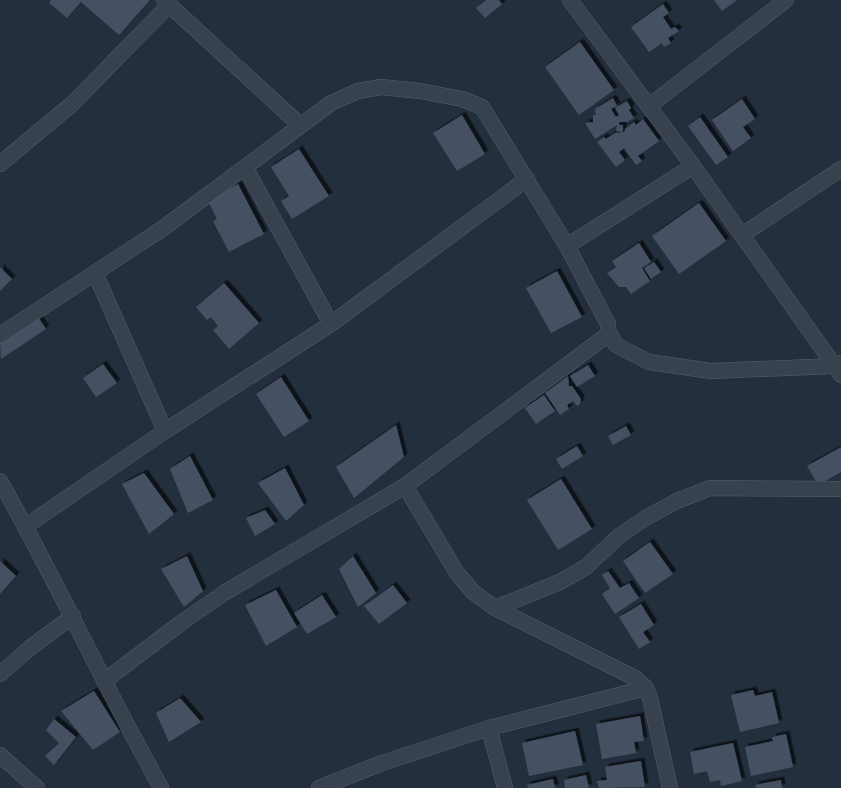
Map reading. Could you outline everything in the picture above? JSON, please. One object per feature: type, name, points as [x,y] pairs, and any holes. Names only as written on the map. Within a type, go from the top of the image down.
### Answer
[{"type":"street","points":[[570,0],[693,166],[839,368]]},
{"type":"street","points":[[649,106],[778,2]]},
{"type":"street","points":[[0,164],[72,104],[166,3],[300,125]]},
{"type":"street","points":[[0,335],[162,229],[331,103],[358,91],[382,86],[462,99],[482,107],[568,246],[608,324],[606,336],[405,486],[224,593],[104,680]]},
{"type":"street","points":[[568,246],[693,166]]},
{"type":"street","points":[[245,167],[331,324]]},
{"type":"street","points":[[742,235],[841,169]]},
{"type":"street","points":[[26,526],[165,431],[331,324],[527,180]]},
{"type":"street","points":[[95,273],[165,431]]},
{"type":"street","points":[[608,331],[616,345],[649,362],[711,371],[839,368]]},
{"type":"street","points":[[0,480],[26,526],[104,680],[161,788]]},
{"type":"street","points":[[405,486],[457,573],[474,592],[495,608],[635,678],[646,688],[654,714],[670,788]]},
{"type":"street","points":[[495,608],[560,582],[586,567],[619,536],[647,517],[677,500],[710,488],[841,490]]},
{"type":"street","points":[[0,674],[31,647],[72,616]]},
{"type":"street","points":[[319,788],[382,763],[489,728],[646,688]]},
{"type":"street","points":[[489,728],[505,788]]},
{"type":"street","points":[[0,755],[37,788]]},
{"type":"building","points":[[51,0],[150,0],[119,35],[81,2],[67,18],[49,3]]},
{"type":"building","points":[[486,0],[499,0],[502,4],[485,18],[476,8]]},
{"type":"building","points":[[714,0],[737,0],[722,11]]},
{"type":"building","points":[[663,4],[669,13],[663,17],[671,29],[675,27],[679,31],[668,38],[671,43],[664,47],[662,43],[649,52],[631,27]]},
{"type":"building","points":[[580,42],[614,90],[579,115],[545,67]]},
{"type":"building","points":[[613,98],[617,106],[611,109],[616,117],[619,115],[615,108],[627,101],[631,108],[629,110],[634,118],[627,122],[619,122],[619,125],[623,125],[623,132],[616,131],[617,125],[595,139],[585,123],[593,122],[593,115],[596,115],[595,109]]},
{"type":"building","points":[[742,99],[755,119],[743,127],[751,138],[733,151],[712,120]]},
{"type":"building","points":[[462,115],[485,154],[457,171],[433,133]]},
{"type":"building","points":[[700,117],[728,157],[716,165],[688,126]]},
{"type":"building","points":[[643,119],[659,141],[638,156],[642,161],[636,165],[624,148],[619,152],[625,160],[616,167],[597,142],[604,137],[606,139],[615,133],[624,132],[626,128],[634,122],[636,125]]},
{"type":"building","points":[[299,149],[329,196],[292,219],[281,201],[289,196],[271,167]]},
{"type":"building","points":[[238,184],[264,234],[229,252],[213,221],[217,219],[208,201]]},
{"type":"building","points":[[699,203],[726,241],[679,274],[652,236]]},
{"type":"building","points":[[639,243],[651,262],[642,268],[650,281],[631,294],[626,287],[619,287],[607,273],[616,267],[612,261]]},
{"type":"building","points":[[654,262],[661,272],[651,279],[644,268]]},
{"type":"building","points":[[0,267],[12,279],[0,291]]},
{"type":"building","points":[[557,271],[582,317],[551,333],[526,288]]},
{"type":"building","points":[[224,283],[259,323],[229,349],[213,330],[218,326],[211,317],[207,320],[196,307]]},
{"type":"building","points":[[38,317],[46,329],[1,359],[0,342]]},
{"type":"building","points":[[103,364],[117,383],[96,397],[83,378]]},
{"type":"building","points":[[588,365],[595,376],[577,387],[570,376]]},
{"type":"building","points":[[568,376],[569,386],[572,386],[581,399],[580,404],[577,406],[573,401],[567,405],[569,409],[560,415],[545,393]]},
{"type":"building","points":[[281,377],[309,421],[284,437],[256,394]]},
{"type":"building","points":[[544,395],[555,411],[536,424],[525,408]]},
{"type":"building","points":[[396,425],[404,457],[354,498],[336,467]]},
{"type":"building","points":[[626,426],[631,435],[613,445],[608,436]]},
{"type":"building","points":[[577,446],[583,456],[562,469],[556,459]]},
{"type":"building","points":[[841,447],[841,472],[818,485],[807,466]]},
{"type":"building","points":[[190,456],[213,500],[188,513],[170,469]]},
{"type":"building","points":[[285,468],[304,505],[286,521],[258,483]]},
{"type":"building","points":[[144,473],[174,514],[149,534],[122,484]]},
{"type":"building","points":[[561,479],[592,529],[558,550],[527,500]]},
{"type":"building","points":[[265,510],[275,524],[255,536],[246,518]]},
{"type":"building","points":[[650,542],[673,574],[645,593],[623,561]]},
{"type":"building","points":[[187,556],[203,591],[184,607],[161,569]]},
{"type":"building","points":[[353,556],[376,593],[358,607],[339,569]]},
{"type":"building","points":[[0,561],[16,576],[0,594]]},
{"type":"building","points":[[608,571],[620,588],[629,583],[639,598],[615,614],[602,594],[610,588],[602,575]]},
{"type":"building","points":[[393,585],[407,603],[379,624],[364,606]]},
{"type":"building","points":[[276,590],[297,627],[266,646],[245,605]]},
{"type":"building","points":[[322,595],[336,617],[307,634],[294,613]]},
{"type":"building","points":[[641,604],[654,625],[643,632],[650,642],[639,649],[619,617]]},
{"type":"building","points":[[753,690],[755,696],[772,692],[779,723],[740,732],[731,695]]},
{"type":"building","points":[[94,691],[120,732],[93,750],[61,711]]},
{"type":"building","points":[[180,698],[201,722],[169,742],[156,713]]},
{"type":"building","points":[[640,716],[644,741],[634,742],[636,753],[602,759],[596,724]]},
{"type":"building","points":[[54,719],[76,737],[54,765],[45,756],[59,743],[46,730]]},
{"type":"building","points":[[575,731],[583,765],[529,776],[522,743]]},
{"type":"building","points":[[786,734],[793,767],[751,776],[745,747],[773,741],[772,737]]},
{"type":"building","points":[[733,743],[742,781],[721,786],[720,780],[710,782],[707,771],[694,774],[690,752]]},
{"type":"building","points":[[641,761],[645,787],[599,788],[597,781],[607,780],[605,767]]},
{"type":"building","points":[[586,775],[589,788],[565,788],[564,780]]},
{"type":"building","points":[[553,779],[555,788],[528,788],[527,785]]},
{"type":"building","points":[[781,780],[782,788],[756,788],[755,785]]}]
